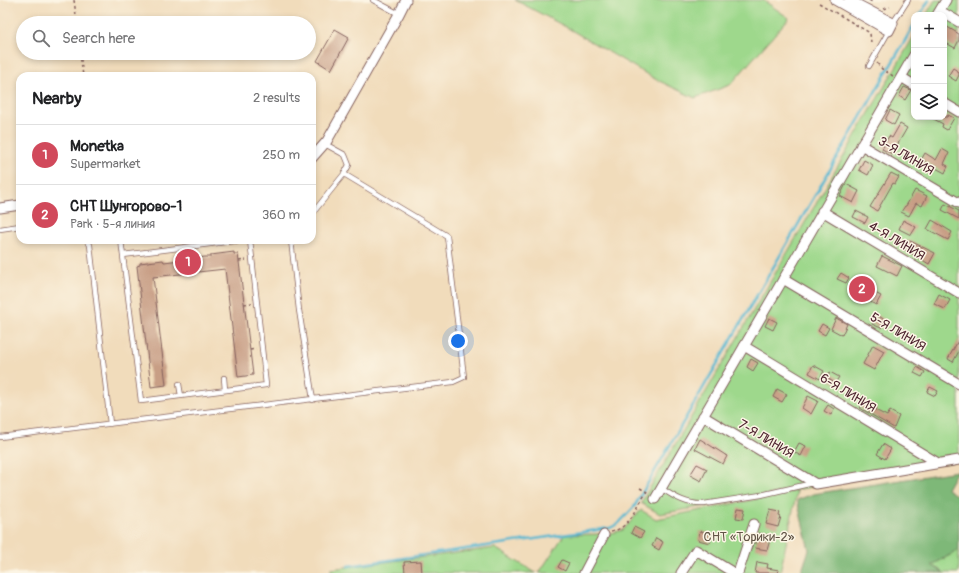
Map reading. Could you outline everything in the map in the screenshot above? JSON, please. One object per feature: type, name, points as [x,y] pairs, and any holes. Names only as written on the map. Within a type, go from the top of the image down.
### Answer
[{"type":"street","points":[[316,154],[325,144],[400,14],[406,0]]},
{"type":"street","points":[[835,0],[891,27]]},
{"type":"street","points":[[849,0],[891,27]]},
{"type":"street","points":[[939,12],[946,0]]},
{"type":"street","points":[[947,17],[959,22]]},
{"type":"street","points":[[655,499],[911,60]]},
{"type":"street","points":[[901,77],[912,84]]},
{"type":"street","points":[[947,105],[959,112]]},
{"type":"street","name":"3-Я ЛИНИЯ","points":[[861,145],[959,203]]},
{"type":"street","points":[[0,208],[16,206]]},
{"type":"street","name":"4-Я ЛИНИЯ","points":[[822,211],[959,293]]},
{"type":"street","name":"5-Я ЛИНИЯ","points":[[783,279],[959,384]]},
{"type":"street","name":"6-Я ЛИНИЯ","points":[[744,346],[934,464]]},
{"type":"street","name":"7-Я ЛИНИЯ","points":[[703,416],[815,483]]},
{"type":"street","points":[[815,483],[959,460]]},
{"type":"street","points":[[738,573],[754,524]]},
{"type":"street","points":[[584,573],[606,533]]},
{"type":"street","points":[[681,573],[696,550],[734,573]]},
{"type":"lane","points":[[373,0],[400,14]]},
{"type":"lane","points":[[869,66],[908,0]]},
{"type":"lane","points":[[316,209],[344,174],[349,165],[345,155],[325,144]]},
{"type":"lane","points":[[0,437],[313,400],[452,382],[464,377],[447,236],[344,174]]},
{"type":"lane","points":[[0,229],[16,227]]},
{"type":"lane","points":[[89,244],[110,424]]},
{"type":"lane","points":[[122,244],[141,401],[266,385],[250,244]]},
{"type":"lane","points":[[123,255],[210,244]]},
{"type":"lane","points":[[291,244],[299,310],[313,400]]},
{"type":"lane","points":[[224,378],[225,390]]},
{"type":"lane","points":[[179,384],[181,396]]},
{"type":"lane","points":[[661,488],[670,494],[696,505],[761,495],[815,483]]},
{"type":"path","points":[[74,0],[76,16]]},
{"type":"path","points":[[869,0],[884,9],[890,7]]},
{"type":"path","points":[[819,3],[870,33],[871,43]]},
{"type":"path","points":[[81,60],[82,72]]},
{"type":"path","points":[[876,62],[882,69],[892,74]]},
{"type":"path","points":[[239,260],[246,260]]},
{"type":"path","points":[[244,304],[252,303]]},
{"type":"path","points":[[250,350],[258,349]]},
{"type":"path","points":[[606,533],[624,526],[639,508],[640,502],[647,491],[640,488]]},
{"type":"green space","points":[[515,0],[763,0],[789,18],[730,85],[695,98],[655,79],[566,27]]},
{"type":"green space","points":[[935,0],[959,0],[959,461],[660,514],[641,503],[911,41],[911,120],[947,120],[947,12],[928,12]]},
{"type":"green space","points":[[957,471],[947,489],[959,497],[959,550],[932,565],[944,573],[801,573],[809,550],[797,500],[813,494]]},
{"type":"green space","name":"СНТ «Торики-2»","points":[[797,491],[780,573],[539,573],[564,535],[604,535],[623,530],[641,510],[656,519]]},
{"type":"green space","points":[[495,548],[536,573],[331,573],[331,569]]},
{"type":"green space","points":[[959,550],[959,573],[944,573],[932,565]]},
{"type":"building","points":[[947,27],[959,34],[959,40],[955,48],[947,44]]},
{"type":"building","points":[[335,29],[349,37],[331,70],[317,61]]},
{"type":"building","points":[[953,68],[959,72],[956,81],[948,76]]},
{"type":"building","points":[[904,87],[911,90],[905,100],[899,96]]},
{"type":"building","points":[[890,110],[899,115],[894,125],[885,120]]},
{"type":"building","points":[[948,115],[954,118],[947,130],[942,127],[943,124],[936,120],[947,120]]},
{"type":"building","points":[[900,124],[907,128],[892,154],[882,149],[889,136],[892,138]]},
{"type":"building","points":[[942,149],[949,153],[944,164],[948,166],[945,173],[921,160],[925,153],[936,160]]},
{"type":"building","points":[[864,160],[873,165],[868,175],[859,170]]},
{"type":"building","points":[[891,173],[899,177],[895,184],[893,183],[877,211],[870,207]]},
{"type":"building","points":[[846,184],[859,191],[853,203],[840,196]]},
{"type":"building","points":[[915,190],[927,196],[922,206],[916,203],[909,216],[901,212]]},
{"type":"building","points":[[945,204],[959,211],[959,219],[942,210]]},
{"type":"building","points":[[856,211],[868,217],[865,223],[853,217]]},
{"type":"building","points":[[903,220],[916,227],[911,235],[899,229]]},
{"type":"building","points":[[932,220],[952,232],[948,240],[927,229]]},
{"type":"building","points":[[908,240],[935,253],[929,264],[904,249]]},
{"type":"building","points":[[234,252],[234,254],[238,254],[253,375],[238,377],[225,269],[153,277],[166,385],[151,387],[137,266],[140,265],[140,263],[211,257],[211,255]]},
{"type":"building","points":[[882,256],[902,266],[897,276],[877,266]]},
{"type":"building","points":[[841,273],[849,278],[846,283],[837,279]]},
{"type":"building","points":[[863,287],[881,296],[876,305],[859,296]]},
{"type":"building","points":[[939,294],[950,300],[945,309],[934,304]]},
{"type":"building","points":[[877,315],[885,320],[881,328],[872,324]]},
{"type":"building","points":[[769,318],[777,322],[773,330],[765,326]]},
{"type":"building","points":[[836,318],[847,324],[842,335],[831,329]]},
{"type":"building","points":[[822,324],[829,328],[825,335],[818,331]]},
{"type":"building","points":[[959,339],[959,351],[953,362],[948,359]]},
{"type":"building","points":[[873,345],[884,351],[874,370],[863,364]]},
{"type":"building","points":[[751,359],[758,363],[753,371],[747,367]]},
{"type":"building","points":[[813,365],[824,371],[820,379],[809,373]]},
{"type":"building","points":[[917,367],[925,372],[922,377],[914,373]]},
{"type":"building","points":[[830,372],[839,377],[835,383],[827,378]]},
{"type":"building","points":[[930,387],[938,391],[935,396],[927,392]]},
{"type":"building","points":[[777,389],[787,394],[782,402],[773,397]]},
{"type":"building","points":[[808,396],[818,401],[811,414],[802,408]]},
{"type":"building","points":[[864,401],[877,408],[875,410],[887,416],[890,411],[899,416],[894,428],[860,408]]},
{"type":"building","points":[[828,405],[834,409],[831,415],[824,411]]},
{"type":"building","points":[[700,439],[727,456],[723,464],[695,449]]},
{"type":"building","points":[[799,443],[806,446],[801,456],[794,452]]},
{"type":"building","points":[[883,444],[891,449],[885,459],[877,454]]},
{"type":"building","points":[[697,464],[707,469],[701,481],[690,475]]},
{"type":"building","points":[[738,508],[745,509],[743,519],[736,518]]},
{"type":"building","points":[[770,510],[780,512],[779,516],[781,517],[778,527],[766,524]]},
{"type":"building","points":[[634,527],[644,532],[640,538],[631,533]]},
{"type":"building","points":[[700,531],[712,534],[710,543],[698,540]]},
{"type":"building","points":[[758,533],[769,535],[768,540],[770,540],[767,550],[755,548]]},
{"type":"building","points":[[656,538],[663,542],[659,550],[652,546]]},
{"type":"building","points":[[562,560],[569,563],[565,571],[558,567]]},
{"type":"building","points":[[421,561],[422,573],[405,573],[404,562]]},
{"type":"building","points":[[757,562],[768,564],[767,568],[779,570],[778,573],[755,573]]},
{"type":"waterway","points":[[922,12],[929,0]]},
{"type":"waterway","points":[[348,566],[610,528],[618,524],[634,507],[911,30]]},
{"type":"place","name":"Monetka","points":[[188,262]]},
{"type":"place","name":"СНТ Шунгорово-1","points":[[862,289]]}]
